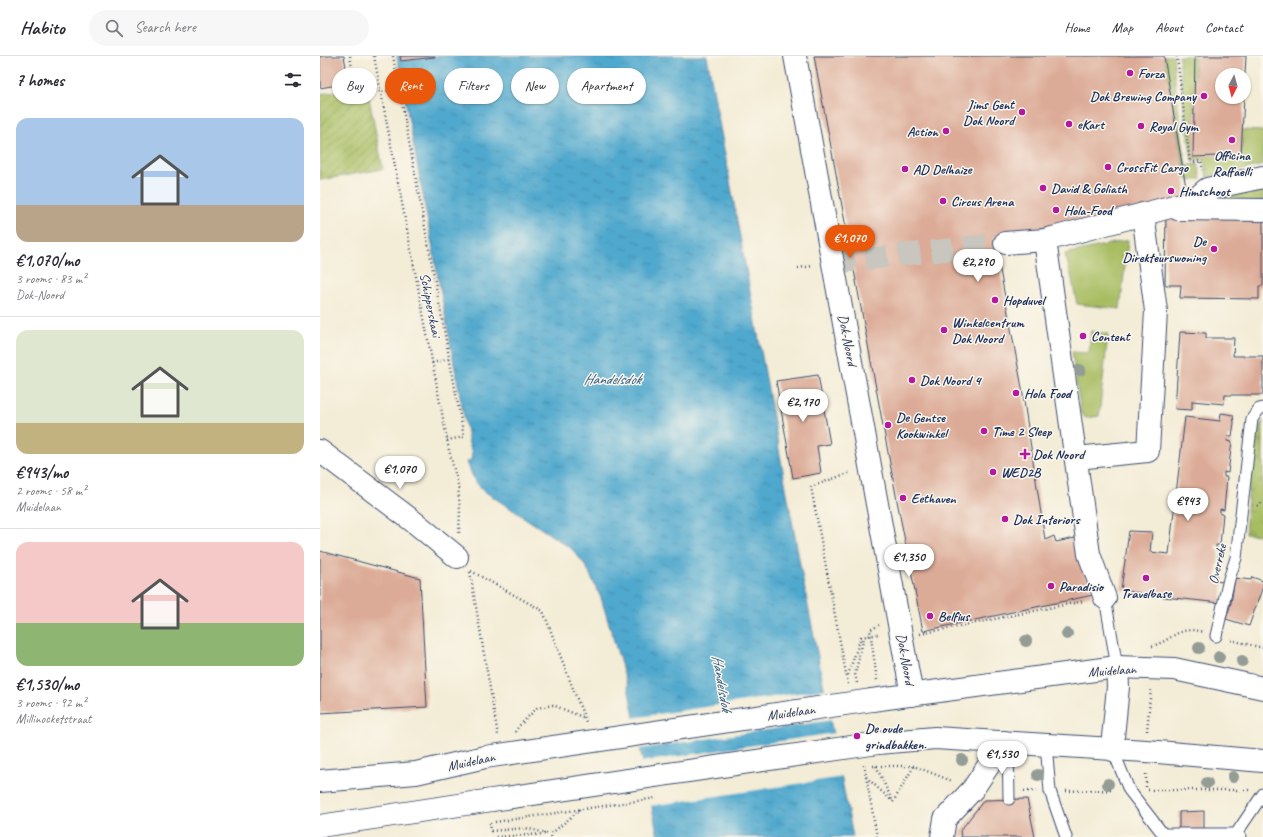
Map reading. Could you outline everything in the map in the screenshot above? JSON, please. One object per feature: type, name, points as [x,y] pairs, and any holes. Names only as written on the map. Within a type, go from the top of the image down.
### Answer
[{"type":"main road","name":"Dok-Noord","points":[[795,56],[912,695]]},
{"type":"main road","points":[[1005,243],[1045,240],[1193,201],[1207,190],[1263,177]]},
{"type":"main road","points":[[1165,208],[1263,210]]},
{"type":"main road","points":[[1076,458],[1148,451],[1156,311],[1143,214]]},
{"type":"main road","points":[[1045,240],[1089,554],[1105,598]]},
{"type":"main road","points":[[320,451],[418,525],[463,564]]},
{"type":"main road","points":[[1113,750],[1118,687],[1117,667]]},
{"type":"main road","name":"Muidelaan","points":[[320,781],[416,773],[496,748],[875,692],[912,695],[1117,667],[1174,669],[1263,688]]},
{"type":"main road","points":[[320,826],[878,743],[935,738],[1146,751],[1263,761]]},
{"type":"main road","points":[[942,837],[945,819],[967,795],[1006,742]]},
{"type":"lane","name":"Overreke","points":[[1216,636],[1229,579],[1236,558],[1252,419],[1260,409],[1263,408]]},
{"type":"lane","points":[[1105,598],[1117,667]]},
{"type":"lane","points":[[1006,742],[1009,799]]},
{"type":"lane","points":[[1046,744],[1050,791],[1066,837]]},
{"type":"lane","points":[[1113,750],[1129,790],[1163,834],[1238,835],[1263,794]]},
{"type":"path","points":[[350,56],[354,81],[381,92],[385,91]]},
{"type":"path","name":"Schipperskaai","points":[[374,56],[447,440],[458,485],[463,564],[496,748]]},
{"type":"path","points":[[393,56],[395,68]]},
{"type":"path","points":[[1177,56],[1190,163],[1201,161],[1207,190]]},
{"type":"path","points":[[402,104],[464,437],[447,440]]},
{"type":"path","points":[[798,268],[817,265]]},
{"type":"path","points":[[432,363],[449,359]]},
{"type":"path","points":[[848,684],[811,487],[856,470],[871,468]]},
{"type":"path","points":[[463,564],[543,611],[587,726]]},
{"type":"path","points":[[915,635],[1105,598]]},
{"type":"path","points":[[1149,647],[1154,646],[1184,630],[1192,629],[1263,648]]},
{"type":"path","points":[[870,630],[875,692]]},
{"type":"path","points":[[847,676],[863,637],[855,674]]},
{"type":"path","points":[[1146,790],[1146,751],[1154,646]]},
{"type":"path","points":[[519,726],[537,708],[553,705],[585,718]]},
{"type":"path","points":[[863,762],[877,837]]},
{"type":"path","points":[[863,768],[876,766],[914,766],[967,795]]},
{"type":"path","points":[[876,766],[893,802]]},
{"type":"path","points":[[893,802],[914,766]]},
{"type":"path","points":[[866,777],[893,802]]},
{"type":"path","points":[[495,822],[660,798]]},
{"type":"path","points":[[496,837],[551,835],[587,804]]},
{"type":"path","points":[[490,823],[491,830],[526,828],[551,835]]},
{"type":"green space","points":[[1164,56],[1173,56],[1176,92],[1186,166],[1198,164],[1201,179],[1190,181],[1185,178]]},
{"type":"green space","points":[[1179,56],[1195,56],[1193,156],[1241,155],[1242,130],[1263,131],[1263,165],[1207,177],[1204,159],[1192,160],[1185,116]]},
{"type":"green space","points":[[332,92],[332,104],[370,104],[383,169],[320,180],[320,94]]},
{"type":"green space","points":[[1263,188],[1263,206],[1195,201]]},
{"type":"green space","points":[[1128,240],[1120,309],[1077,304],[1065,254]]},
{"type":"green space","points":[[1091,331],[1108,334],[1099,416],[1086,418],[1081,414],[1072,352],[1089,353]]},
{"type":"green space","points":[[1263,421],[1263,535],[1245,534],[1248,492],[1255,440]]},
{"type":"water","name":"Handelsdok","points":[[397,56],[707,56],[802,575],[853,837],[658,837],[628,687],[601,598],[586,566],[572,549],[484,491],[474,480],[467,462],[471,460],[472,453],[469,444],[406,104],[436,104],[436,68],[399,68]]},
{"type":"pier","points":[[826,689],[832,720],[639,749],[632,718]]},
{"type":"pier","points":[[835,733],[843,777],[650,806],[641,762]]},
{"type":"building","points":[[320,56],[344,56],[346,68],[332,68],[332,86],[320,88]]},
{"type":"building","points":[[400,56],[435,56],[435,57],[401,61]]},
{"type":"building","name":"Winkelcentrum Dok Noord","points":[[814,56],[1164,56],[1188,200],[994,238],[1022,388],[1045,540],[1054,536],[1056,542],[1075,538],[1093,595],[923,631],[898,506]]},
{"type":"building","points":[[1195,56],[1246,56],[1245,68],[1215,68],[1215,104],[1244,104],[1241,155],[1193,157]]},
{"type":"building","name":"De Direkteurswoning","points":[[1166,212],[1263,214],[1263,286],[1259,286],[1259,299],[1180,298],[1181,285],[1165,285]]},
{"type":"building","points":[[1180,332],[1206,333],[1206,338],[1234,338],[1233,356],[1263,356],[1263,395],[1225,395],[1224,404],[1192,401],[1192,410],[1175,409]]},
{"type":"building","points":[[818,375],[830,444],[817,446],[821,473],[793,478],[776,381]]},
{"type":"building","points":[[1221,413],[1233,415],[1234,423],[1232,436],[1228,436],[1227,441],[1232,442],[1228,473],[1224,472],[1224,477],[1227,477],[1224,510],[1220,509],[1220,514],[1223,514],[1220,545],[1216,545],[1216,550],[1219,550],[1216,581],[1223,582],[1221,603],[1164,597],[1121,590],[1129,531],[1152,532],[1150,552],[1169,554],[1185,417],[1220,421]]},
{"type":"building","points":[[320,551],[420,578],[427,707],[320,713]]},
{"type":"building","points":[[1252,577],[1263,581],[1263,586],[1249,626],[1226,619],[1231,603],[1235,578],[1251,580]]},
{"type":"building","points":[[1027,799],[1035,837],[961,837],[960,831],[984,800]]},
{"type":"building","points":[[1204,811],[1204,837],[1179,837],[1179,812]]},
{"type":"tunnel","points":[[833,263],[1005,243]]},
{"type":"place","name":"Forza","points":[[1130,73]]},
{"type":"place","name":"Dok Brewing Company","points":[[1204,96]]},
{"type":"place","name":"Jims Gent Dok Noord","points":[[1022,112]]},
{"type":"place","name":"eKart","points":[[1069,124]]},
{"type":"place","name":"Royal Gym","points":[[1141,126]]},
{"type":"place","name":"Action","points":[[946,131]]},
{"type":"place","name":"Officina Raffaelli","points":[[1232,140]]},
{"type":"place","name":"CrossFit Cargo","points":[[1108,167]]},
{"type":"place","name":"AD Delhaize","points":[[905,169]]},
{"type":"place","name":"David & Goliath","points":[[1043,188]]},
{"type":"place","name":"Himschoot","points":[[1171,191]]},
{"type":"place","name":"Circus Arena","points":[[943,201]]},
{"type":"place","name":"Hola-Food","points":[[1056,210]]},
{"type":"place","name":"De Direkteurswoning","points":[[1214,249]]},
{"type":"place","name":"Hopduvel","points":[[995,300]]},
{"type":"place","name":"Winkelcentrum Dok Noord","points":[[944,330]]},
{"type":"place","name":"Content","points":[[1083,336]]},
{"type":"place","name":"Dok Noord 4","points":[[912,380]]},
{"type":"place","name":"Hola Food","points":[[1016,393]]},
{"type":"place","name":"De Gentse Kookwinkel","points":[[888,425]]},
{"type":"place","name":"Time 2 Sleep","points":[[984,431]]},
{"type":"place","name":"Dok Noord","points":[[1025,454]]},
{"type":"place","name":"WED2B","points":[[993,472]]},
{"type":"place","name":"Eethaven","points":[[903,498]]},
{"type":"place","name":"Dok Interiors","points":[[1005,519]]},
{"type":"place","name":"Travelbase","points":[[1146,578]]},
{"type":"place","name":"Paradisio","points":[[1051,586]]},
{"type":"place","name":"Belfius","points":[[930,616]]},
{"type":"place","name":"De oude grindbakken.","points":[[857,736]]}]
